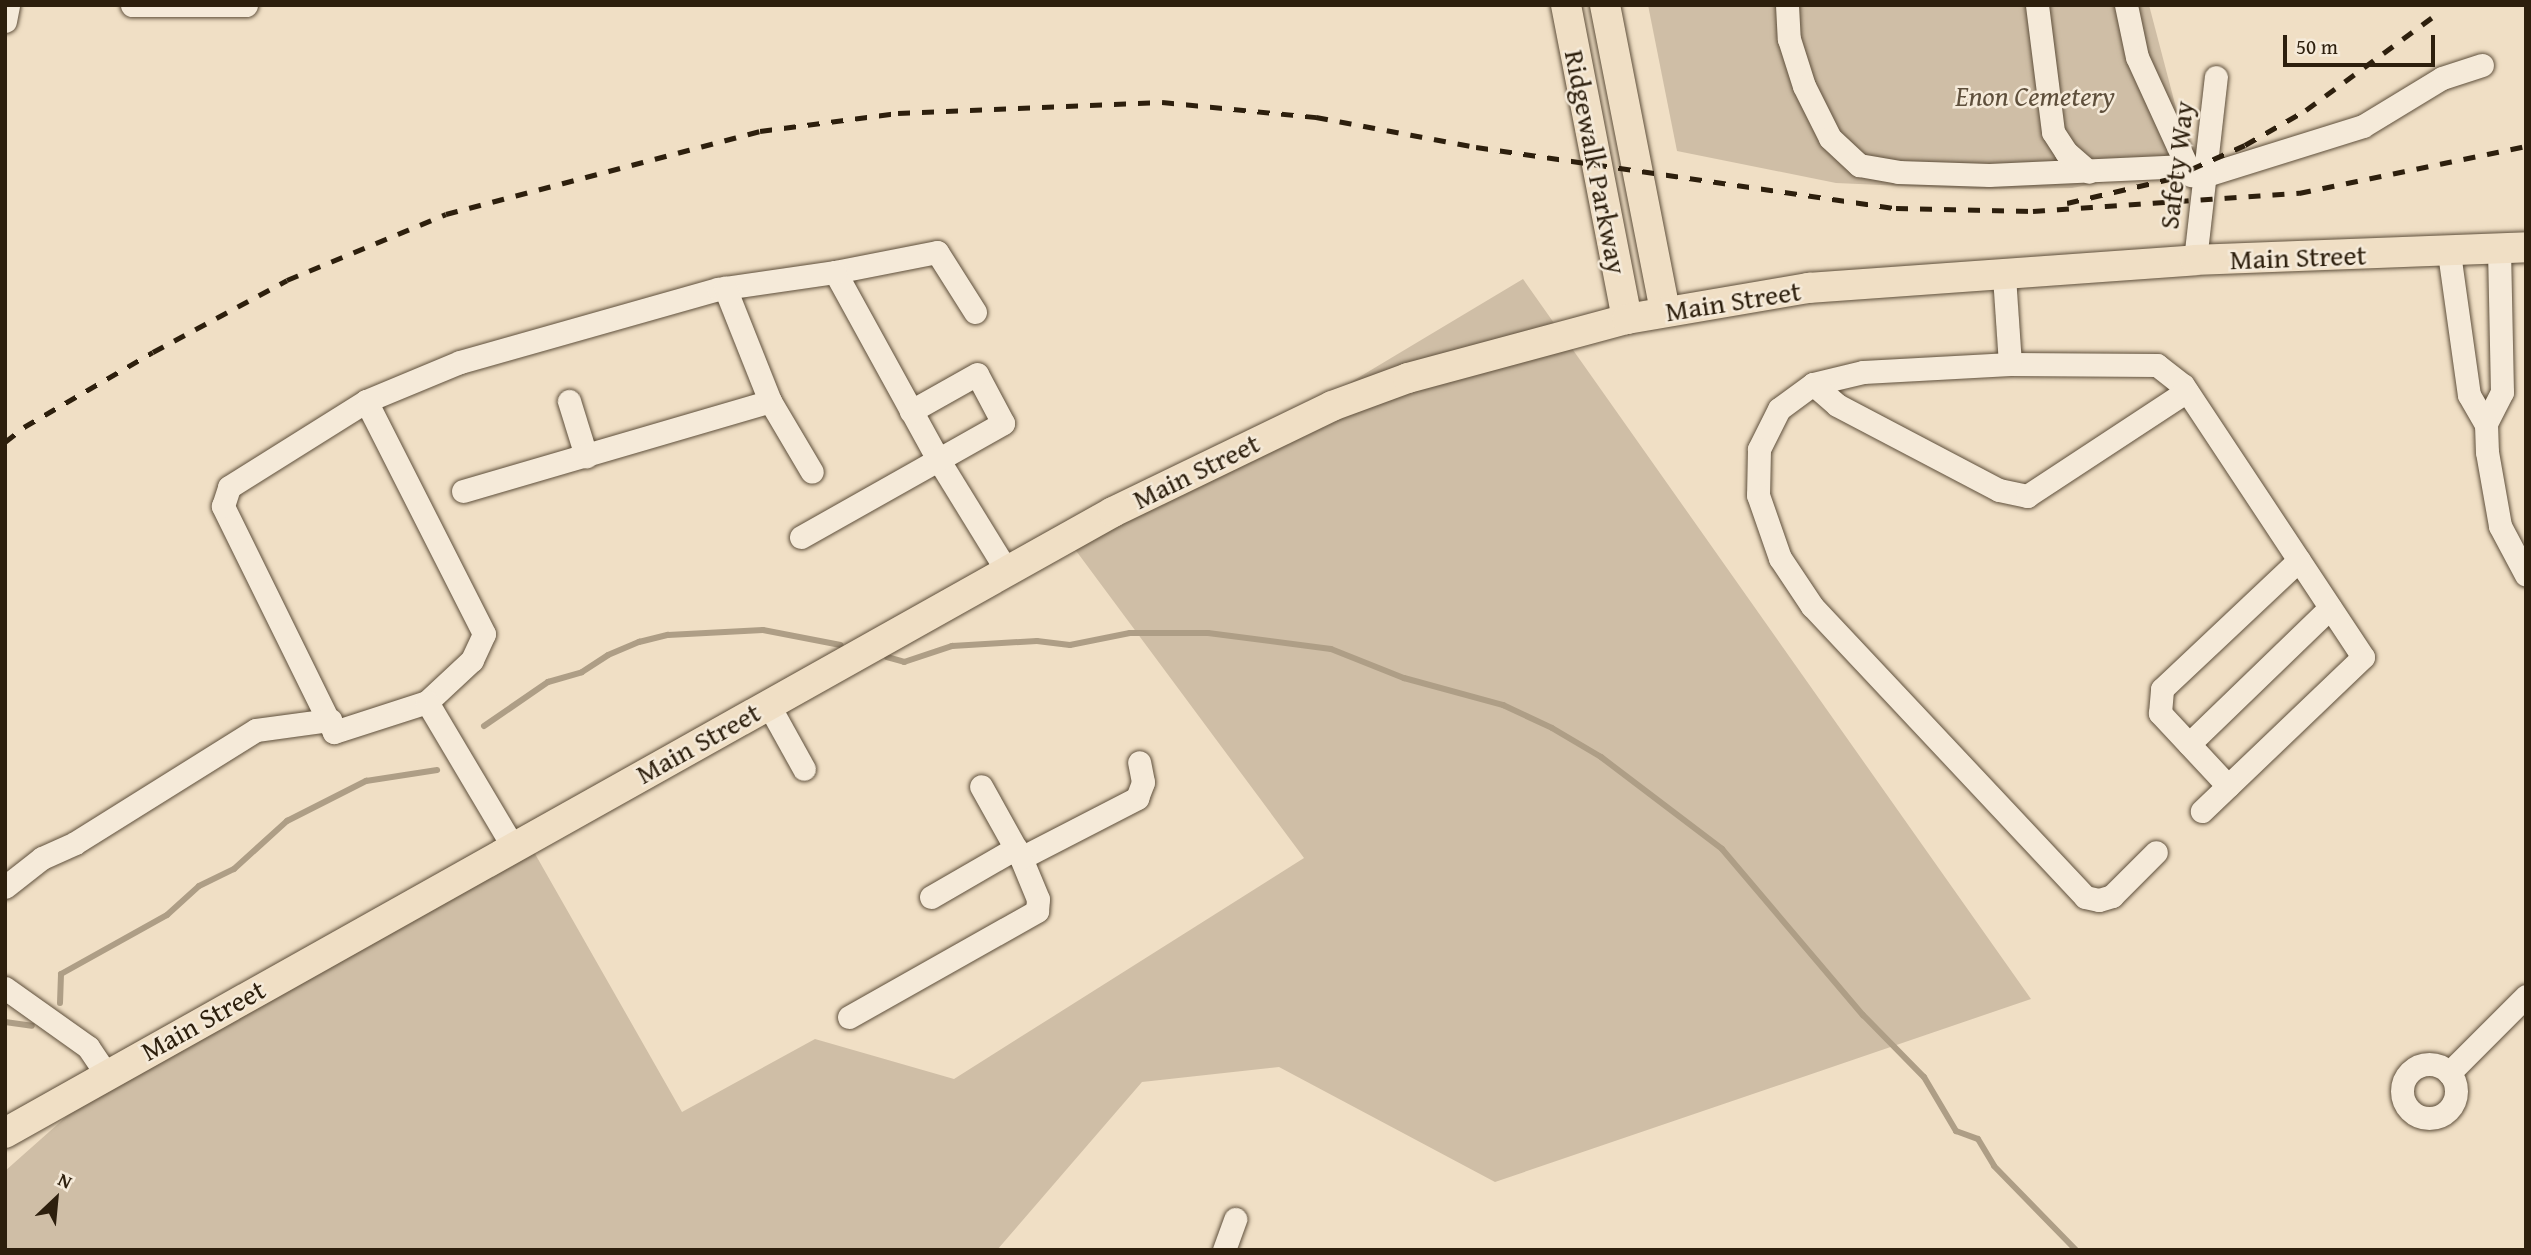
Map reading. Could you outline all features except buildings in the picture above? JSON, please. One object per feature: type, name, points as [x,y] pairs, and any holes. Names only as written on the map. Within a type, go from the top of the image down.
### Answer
[{"type":"main road","name":"Ridgewalk Parkway","points":[[1566,5],[1627,319]]},
{"type":"main road","name":"Ridgewalk Parkway","points":[[1605,5],[1665,311]]},
{"type":"main road","name":"Main Street","points":[[5,1133],[1113,512],[1332,406],[1457,364],[1627,319],[1809,288],[2004,276],[2196,260],[2449,253],[2512,248]]},
{"type":"street","points":[[5,21],[8,5]]},
{"type":"street","points":[[132,5],[246,5]]},
{"type":"street","points":[[1787,5],[1789,39],[1804,86],[1830,138],[1859,165],[1933,173],[2089,172],[2199,176],[2363,126],[2442,78],[2482,65]]},
{"type":"street","points":[[2037,5],[2053,131],[2066,152],[2089,172]]},
{"type":"street","points":[[2126,5],[2137,57],[2199,176]]},
{"type":"street","name":"Safety Way","points":[[2196,260],[2199,176],[2216,77]]},
{"type":"street","points":[[2486,424],[2502,393],[2512,248]]},
{"type":"street","points":[[366,401],[484,634],[472,660],[427,702],[334,732],[223,506],[229,487],[366,401],[460,362],[725,288],[835,272],[937,251],[975,312]]},
{"type":"street","points":[[2449,253],[2469,395],[2486,424],[2494,504],[2509,548],[2526,575]]},
{"type":"street","points":[[835,272],[938,459],[1007,571]]},
{"type":"street","points":[[2004,276],[2010,364]]},
{"type":"street","points":[[725,288],[769,401],[812,472]]},
{"type":"street","points":[[2157,852],[2112,896],[2099,900],[2085,897],[1812,606],[1780,558],[1758,495],[1759,450],[1779,410],[1813,384],[1863,372],[2010,364],[2157,365],[2187,391],[2363,657],[2202,811]]},
{"type":"street","points":[[802,537],[1003,423],[977,374],[911,411]]},
{"type":"street","points":[[1813,384],[1837,405],[1999,490],[2027,496],[2187,391]]},
{"type":"street","points":[[569,401],[586,456]]},
{"type":"street","points":[[463,491],[769,401]]},
{"type":"street","points":[[2228,786],[2160,713],[2162,689],[2299,560]]},
{"type":"street","points":[[2189,744],[2330,608]]},
{"type":"street","points":[[427,702],[513,847]]},
{"type":"street","points":[[768,704],[804,769]]},
{"type":"street","points":[[5,887],[42,858],[86,836],[256,730],[330,720]]},
{"type":"street","points":[[931,897],[1137,798],[1143,782],[1139,762]]},
{"type":"street","points":[[849,1017],[1037,911],[1038,899],[1018,853],[981,786]]},
{"type":"street","points":[[5,988],[88,1047],[106,1074]]},
{"type":"street","points":[[2449,1073],[2526,996]]},
{"type":"street","points":[[1224,1250],[1235,1219]]},
{"type":"green space","name":"Enon Cemetery","points":[[1648,5],[2149,5],[2191,165],[2072,188],[1973,189],[1836,183],[1677,151]]},
{"type":"green space","points":[[1523,279],[2031,999],[1495,1182],[1279,1067],[1142,1082],[997,1250],[5,1250],[5,1171],[103,1084],[530,845],[682,1112],[815,1039],[954,1079],[1304,858],[1074,548]]},
{"type":"waterway","points":[[484,726],[548,682],[582,672],[608,655],[639,642],[668,635],[763,630],[841,645]]},
{"type":"waterway","points":[[887,657],[904,662],[952,646],[1037,641],[1070,645],[1130,633],[1208,633],[1331,649],[1404,678],[1503,705],[1552,728],[1601,757],[1722,849],[1863,1015],[1924,1077],[1956,1131],[1978,1139],[1994,1166],[2076,1250]]},
{"type":"waterway","points":[[60,1003],[61,974],[167,915],[199,886],[234,869],[287,821],[366,781],[437,770]]},
{"type":"waterway","points":[[5,1022],[32,1026]]},
{"type":"railway","points":[[2067,203],[2169,179],[2245,145],[2306,110],[2434,16]]},
{"type":"railway","points":[[5,442],[24,427],[153,352],[287,280],[446,214],[760,131],[898,113],[1162,102],[1316,117],[1476,147],[1896,208],[2033,211],[2299,193],[2526,146]]}]
